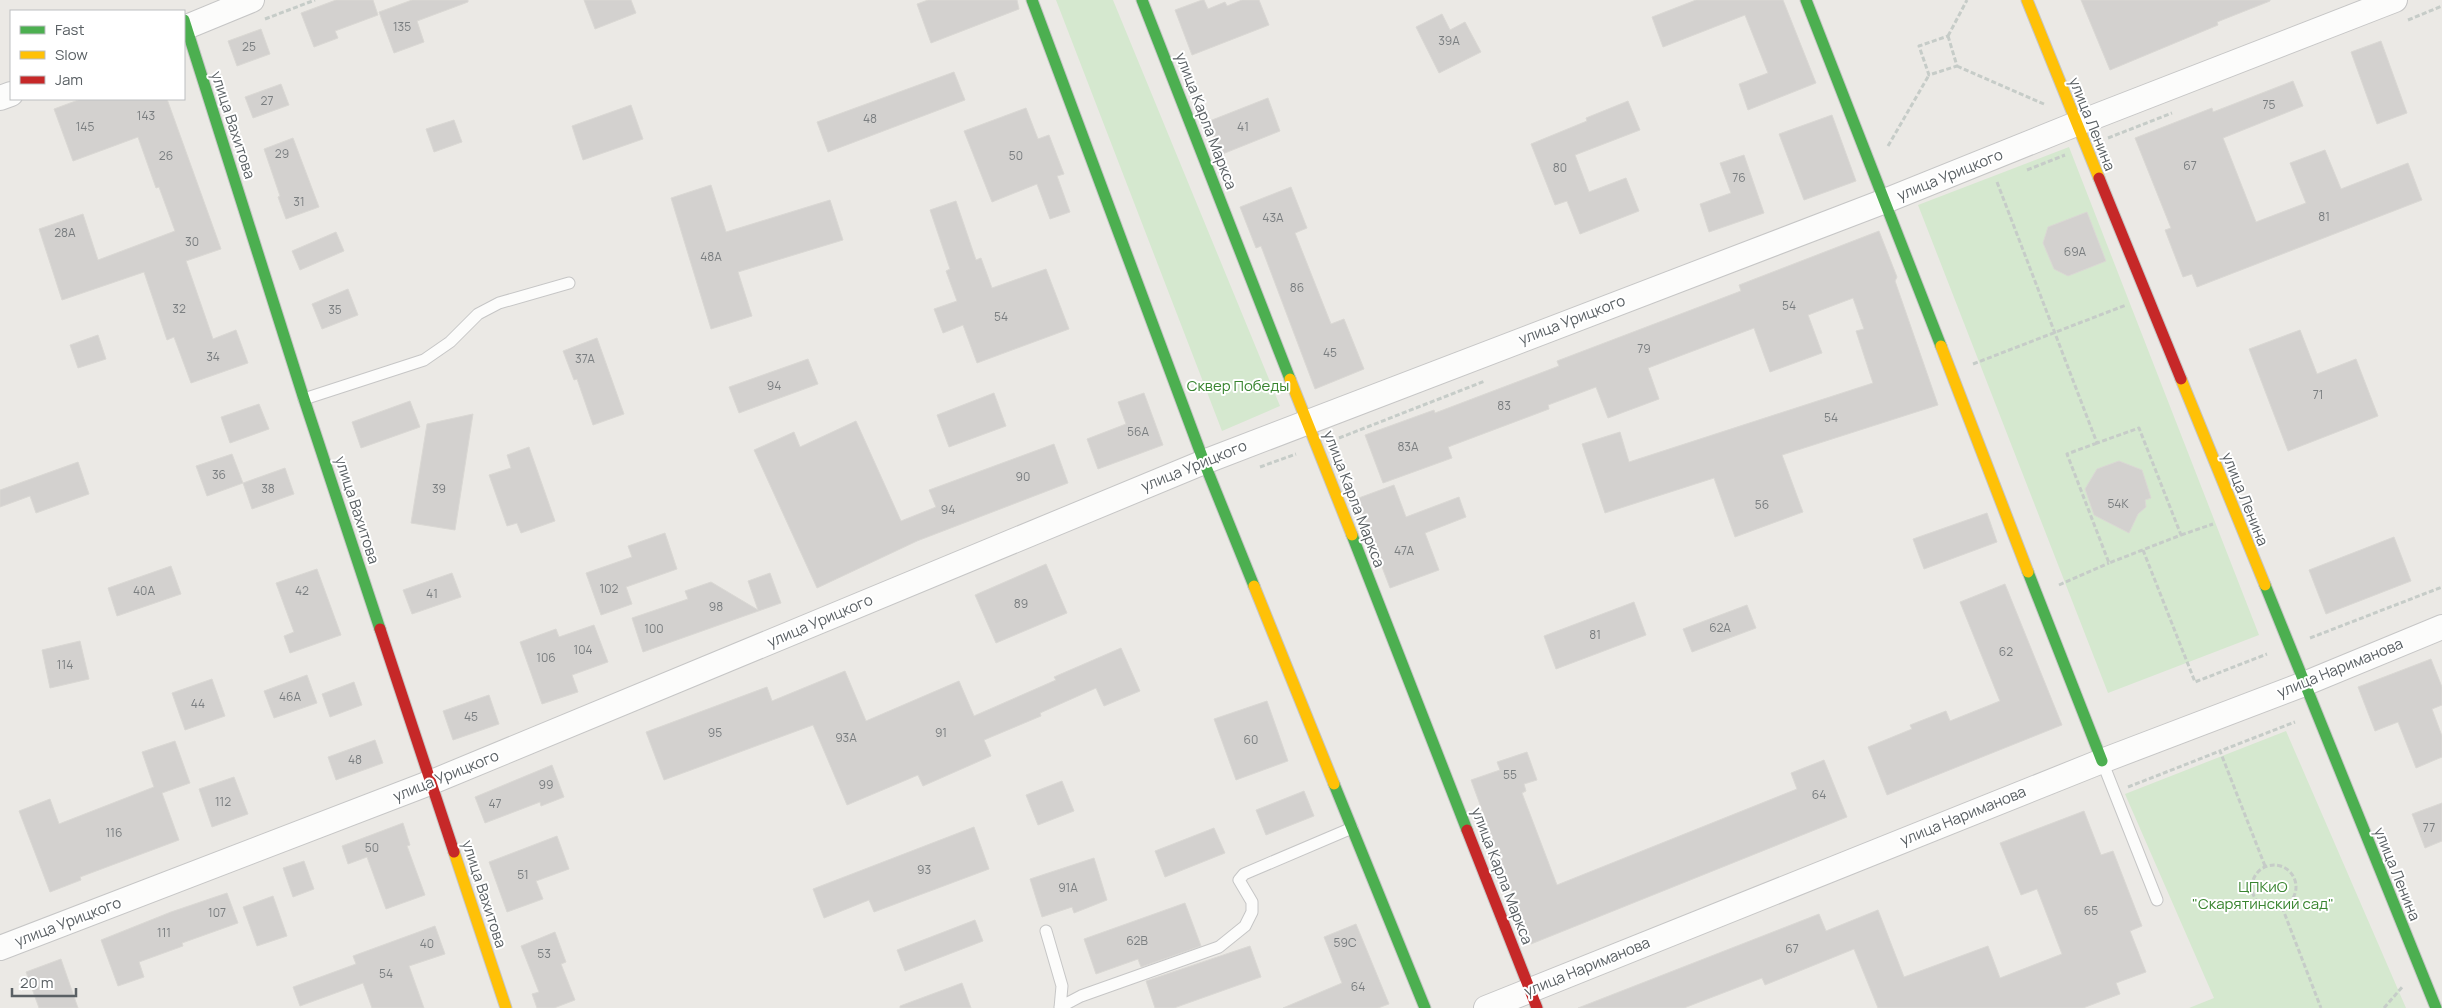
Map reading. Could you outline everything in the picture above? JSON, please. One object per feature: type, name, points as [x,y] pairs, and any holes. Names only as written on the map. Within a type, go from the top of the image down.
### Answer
[{"type":"street","points":[[185,25],[252,0]]},
{"type":"street","points":[[1032,0],[1204,462],[1425,1008]]},
{"type":"street","name":"улица Карла Маркса","points":[[1142,0],[1534,999]]},
{"type":"street","points":[[1806,0],[2102,760]]},
{"type":"street","name":"улица Ленина","points":[[2027,0],[2067,128],[2146,297],[2436,1008]]},
{"type":"street","name":"улица Урицкого","points":[[0,948],[432,782],[1307,421],[1885,201],[2395,0]]},
{"type":"street","name":"улица Вахитова","points":[[185,28],[304,399],[506,1008]]},
{"type":"street","name":"улица Нариманова","points":[[1486,1008],[1534,999],[2102,760],[2304,684],[2442,627]]},
{"type":"lane","points":[[304,399],[424,360],[450,342],[478,314],[499,303],[569,283]]},
{"type":"lane","points":[[2102,760],[2157,900]]},
{"type":"lane","points":[[1060,1008],[1081,996],[1219,947],[1245,926],[1252,912],[1252,902],[1239,880],[1244,874],[1352,828]]},
{"type":"lane","points":[[1046,931],[1062,986],[1060,1008]]},
{"type":"path","points":[[1929,75],[1920,46],[1948,36],[1967,0]]},
{"type":"path","points":[[1948,36],[1957,66]]},
{"type":"path","points":[[1873,170],[1929,75],[1957,66],[2044,104],[2067,128],[2068,154]]},
{"type":"path","points":[[1997,182],[2097,443]]},
{"type":"path","points":[[1951,372],[2146,297]]},
{"type":"path","points":[[2109,563],[2067,454],[2139,428],[2181,535]]},
{"type":"path","points":[[2038,595],[2109,563],[2236,516]]},
{"type":"path","points":[[2114,792],[2316,713]]},
{"type":"path","points":[[2220,751],[2266,866]]},
{"type":"path","points":[[2266,866],[2280,866],[2287,869],[2295,882],[2293,896],[2282,907],[2266,907],[2254,897],[2252,882],[2259,870],[2266,866]]},
{"type":"path","points":[[2282,907],[2321,1008]]},
{"type":"path","points":[[2384,1008],[2406,982]]},
{"type":"green space","name":"Сквер Победы","points":[[1056,0],[1113,0],[1280,406],[1222,431]]},
{"type":"green space","points":[[2069,147],[2259,635],[2108,693],[1918,205]]},
{"type":"green space","name":"ЦПКиО \"Скарятинский сад\"","points":[[2286,731],[2406,1008],[2189,1008],[2214,998],[2125,794]]},
{"type":"building","points":[[336,0],[373,0],[378,15],[335,31],[338,38],[314,47],[301,13]]},
{"type":"building","points":[[412,0],[468,0],[468,2],[417,21],[424,42],[394,53],[379,12]]},
{"type":"building","points":[[584,0],[631,0],[636,13],[595,29]]},
{"type":"building","points":[[928,0],[1017,0],[1019,9],[931,43],[917,4]]},
{"type":"building","points":[[1204,0],[1208,9],[1225,2],[1227,6],[1242,0],[1259,0],[1269,25],[1192,55],[1175,10]]},
{"type":"building","points":[[1696,0],[1783,0],[1816,83],[1748,110],[1739,84],[1768,73],[1745,15],[1663,47],[1652,17]]},
{"type":"building","points":[[2081,0],[2270,1],[2217,22],[2218,25],[2110,70]]},
{"type":"building","points":[[1442,14],[1450,30],[1465,22],[1481,52],[1439,73],[1416,27]]},
{"type":"building","points":[[261,29],[270,54],[237,66],[228,41]]},
{"type":"building","points":[[2381,41],[2407,113],[2377,124],[2351,52]]},
{"type":"building","points":[[954,72],[965,100],[828,152],[817,122]]},
{"type":"building","points":[[2293,81],[2303,106],[2223,138],[2256,222],[2306,203],[2290,163],[2325,150],[2341,189],[2408,163],[2422,200],[2197,287],[2192,274],[2183,277],[2165,230],[2171,228],[2135,138],[2212,108],[2213,112]]},
{"type":"building","points":[[281,84],[289,105],[253,118],[245,97]]},
{"type":"building","points":[[1268,98],[1280,131],[1220,155],[1207,122]]},
{"type":"building","points":[[78,100],[167,100],[221,249],[186,261],[213,339],[236,330],[248,363],[191,383],[174,337],[167,340],[144,272],[62,300],[39,229],[83,214],[98,260],[175,231],[159,187],[156,188],[138,137],[73,161],[54,109]]},
{"type":"building","points":[[1628,101],[1640,130],[1575,155],[1589,192],[1626,178],[1639,211],[1580,234],[1567,201],[1555,205],[1531,144],[1587,121],[1586,118]]},
{"type":"building","points":[[631,105],[643,139],[583,160],[572,126]]},
{"type":"building","points":[[1026,108],[1038,139],[1049,135],[1064,174],[1057,176],[1070,212],[1050,219],[1037,184],[992,202],[964,131]]},
{"type":"building","points":[[1832,115],[1856,181],[1804,200],[1779,134]]},
{"type":"building","points":[[454,120],[462,142],[434,152],[426,129]]},
{"type":"building","points":[[293,138],[319,207],[286,219],[264,149]]},
{"type":"building","points":[[1744,155],[1764,213],[1709,232],[1700,204],[1731,193],[1720,163]]},
{"type":"building","points":[[711,185],[726,232],[830,200],[843,240],[738,272],[752,316],[711,329],[671,198]]},
{"type":"building","points":[[1291,187],[1307,228],[1295,233],[1331,324],[1344,319],[1364,369],[1315,389],[1261,246],[1256,248],[1240,207]]},
{"type":"building","points":[[956,201],[976,260],[981,258],[992,288],[1046,269],[1069,329],[977,363],[963,325],[943,333],[934,309],[957,301],[946,271],[950,269],[930,210]]},
{"type":"building","points":[[2087,212],[2106,261],[2068,276],[2054,269],[2043,243],[2048,227]]},
{"type":"building","points":[[1879,231],[1897,277],[1895,281],[1938,405],[1782,455],[1803,512],[1735,537],[1714,478],[1605,513],[1582,444],[1620,432],[1629,462],[1873,383],[1856,331],[1864,329],[1853,298],[1808,315],[1822,353],[1770,372],[1754,328],[1648,368],[1659,399],[1608,418],[1596,387],[1548,405],[1549,409],[1448,447],[1452,458],[1383,483],[1365,435],[1434,410],[1435,413],[1559,366],[1557,361],[1741,291],[1739,285]]},
{"type":"building","points":[[336,232],[344,251],[300,270],[292,251]]},
{"type":"building","points":[[348,289],[358,315],[322,329],[312,304]]},
{"type":"building","points":[[2300,330],[2317,374],[2356,359],[2378,416],[2288,451],[2249,349]]},
{"type":"building","points":[[98,335],[106,359],[78,368],[70,345]]},
{"type":"building","points":[[597,338],[624,414],[593,425],[577,379],[574,380],[563,351]]},
{"type":"building","points":[[808,359],[818,384],[739,413],[729,387]]},
{"type":"building","points":[[994,393],[1006,426],[949,447],[937,415]]},
{"type":"building","points":[[1144,393],[1163,445],[1098,469],[1087,439],[1126,424],[1118,402]]},
{"type":"building","points":[[410,401],[420,427],[361,448],[352,422]]},
{"type":"building","points":[[259,404],[269,429],[230,443],[221,417]]},
{"type":"building","points":[[473,414],[455,530],[411,523],[427,424]]},
{"type":"building","points":[[856,421],[901,521],[936,507],[929,490],[1054,444],[1068,483],[917,541],[817,588],[754,450],[794,432],[800,447]]},
{"type":"building","points":[[529,447],[555,521],[521,533],[517,523],[507,526],[489,475],[511,468],[507,455]]},
{"type":"building","points":[[232,454],[243,483],[207,496],[196,466]]},
{"type":"building","points":[[2119,461],[2142,470],[2151,498],[2145,500],[2146,507],[2138,514],[2129,533],[2094,515],[2085,489],[2097,469]]},
{"type":"building","points":[[78,462],[89,494],[36,513],[30,496],[0,507],[0,490]]},
{"type":"building","points":[[285,468],[294,494],[252,509],[243,483]]},
{"type":"building","points":[[1394,485],[1406,517],[1459,497],[1466,517],[1425,533],[1439,570],[1390,588],[1356,499]]},
{"type":"building","points":[[1987,513],[1997,542],[1924,569],[1913,539]]},
{"type":"building","points":[[665,533],[677,569],[626,587],[632,604],[601,615],[586,573],[632,557],[628,546]]},
{"type":"building","points":[[2394,537],[2411,581],[2326,614],[2309,570]]},
{"type":"building","points":[[1046,564],[1067,613],[996,643],[975,595]]},
{"type":"building","points":[[171,566],[181,594],[117,616],[108,588]]},
{"type":"building","points":[[317,569],[341,635],[290,653],[284,636],[294,632],[276,583]]},
{"type":"building","points":[[452,573],[461,597],[412,614],[403,590]]},
{"type":"building","points":[[770,573],[781,603],[643,652],[632,618],[688,599],[685,591],[711,582],[758,610],[748,581]]},
{"type":"building","points":[[2005,584],[2062,725],[1887,795],[1868,747],[1912,729],[1910,725],[1946,711],[1950,721],[2000,701],[1960,602]]},
{"type":"building","points":[[1634,602],[1646,635],[1556,669],[1544,636]]},
{"type":"building","points":[[1747,605],[1756,628],[1692,652],[1683,629]]},
{"type":"building","points":[[594,625],[608,662],[572,675],[578,692],[542,704],[520,642],[556,629],[559,637]]},
{"type":"building","points":[[80,641],[89,679],[50,688],[42,650]]},
{"type":"building","points":[[1121,648],[1140,691],[1104,706],[1096,688],[1040,713],[1041,716],[984,740],[991,756],[923,786],[918,775],[847,805],[813,725],[664,780],[646,732],[767,687],[772,701],[845,671],[866,721],[959,681],[974,716],[1056,680],[1054,677]]},
{"type":"building","points":[[2431,659],[2442,687],[2442,705],[2432,709],[2442,736],[2442,757],[2416,768],[2398,722],[2375,731],[2358,687]]},
{"type":"building","points":[[307,675],[317,703],[274,718],[264,691]]},
{"type":"building","points":[[212,679],[225,716],[185,730],[172,693]]},
{"type":"building","points":[[354,682],[362,705],[330,717],[322,694]]},
{"type":"building","points":[[489,695],[499,724],[453,740],[443,711]]},
{"type":"building","points":[[1267,701],[1288,761],[1236,780],[1214,719]]},
{"type":"building","points":[[375,740],[383,763],[336,780],[328,757]]},
{"type":"building","points":[[175,741],[190,783],[162,793],[179,840],[80,877],[81,880],[50,892],[19,811],[50,799],[59,824],[154,787],[142,752]]},
{"type":"building","points":[[1527,752],[1537,780],[1524,784],[1526,791],[1522,793],[1557,885],[1797,789],[1791,773],[1824,760],[1847,817],[1531,944],[1471,780],[1500,770],[1497,762]]},
{"type":"building","points":[[552,765],[564,797],[541,806],[540,802],[485,823],[475,797]]},
{"type":"building","points":[[234,777],[248,814],[212,827],[199,789]]},
{"type":"building","points":[[1062,781],[1074,811],[1038,825],[1026,795]]},
{"type":"building","points":[[1304,791],[1314,816],[1266,835],[1256,810]]},
{"type":"building","points":[[2442,803],[2442,841],[2425,848],[2412,814]]},
{"type":"building","points":[[2084,811],[2101,855],[2113,851],[2142,926],[2130,931],[2146,972],[2116,983],[2120,994],[2083,1008],[1878,1008],[1854,949],[1765,985],[1762,978],[1684,1008],[1578,1008],[1819,914],[1826,931],[1878,910],[1904,977],[1988,946],[2000,978],[2062,954],[2037,889],[2021,895],[2000,843]]},
{"type":"building","points":[[403,823],[410,845],[407,846],[425,895],[386,909],[367,857],[348,864],[342,846]]},
{"type":"building","points":[[974,827],[989,869],[874,912],[869,900],[824,918],[813,889]]},
{"type":"building","points":[[1214,828],[1225,853],[1165,877],[1155,851]]},
{"type":"building","points":[[557,836],[569,869],[536,881],[543,899],[507,912],[489,862]]},
{"type":"building","points":[[1094,858],[1107,900],[1074,913],[1072,907],[1042,917],[1030,879]]},
{"type":"building","points":[[304,861],[314,889],[293,897],[283,868]]},
{"type":"building","points":[[227,893],[238,923],[182,943],[183,946],[139,962],[144,977],[118,986],[101,940],[171,912]]},
{"type":"building","points":[[273,896],[287,936],[257,946],[243,907]]},
{"type":"building","points":[[1185,903],[1201,946],[1141,967],[1138,959],[1096,974],[1084,939]]},
{"type":"building","points":[[975,920],[983,941],[905,971],[897,950]]},
{"type":"building","points":[[1356,924],[1389,1004],[1378,1008],[1283,1008],[1342,983],[1324,937]]},
{"type":"building","points":[[435,926],[445,954],[409,966],[424,1008],[372,1008],[363,983],[300,1006],[293,987],[356,964],[353,956]]},
{"type":"building","points":[[555,932],[566,962],[561,964],[575,1000],[554,1008],[537,1008],[532,994],[539,992],[521,946]]},
{"type":"building","points":[[1250,946],[1261,977],[1174,1008],[1155,1008],[1146,981]]},
{"type":"building","points":[[61,959],[78,1008],[39,1008],[26,972]]},
{"type":"building","points":[[962,983],[971,1008],[900,1008],[900,1006]]},
{"type":"traffic: fast","points":[[1032,0],[1204,462],[1254,586]]},
{"type":"traffic: fast","points":[[1142,0],[1290,379]]},
{"type":"traffic: fast","points":[[1806,0],[1941,346]]},
{"type":"traffic: fast","points":[[185,23],[304,399],[380,629]]},
{"type":"traffic: fast","points":[[1352,535],[1467,830]]},
{"type":"traffic: fast","points":[[2028,572],[2102,761]]},
{"type":"traffic: fast","points":[[2265,585],[2436,1008]]},
{"type":"traffic: fast","points":[[1334,784],[1425,1008]]},
{"type":"traffic: slow","points":[[2027,0],[2099,178]]},
{"type":"traffic: slow","points":[[1941,346],[2028,572]]},
{"type":"traffic: slow","points":[[1290,379],[1352,535]]},
{"type":"traffic: slow","points":[[2181,379],[2265,585]]},
{"type":"traffic: slow","points":[[1254,586],[1334,784]]},
{"type":"traffic: slow","points":[[454,852],[506,1008]]},
{"type":"traffic: jam","points":[[2099,178],[2181,379]]},
{"type":"traffic: jam","points":[[380,629],[454,852]]},
{"type":"traffic: jam","points":[[1467,830],[1537,1008]]}]
